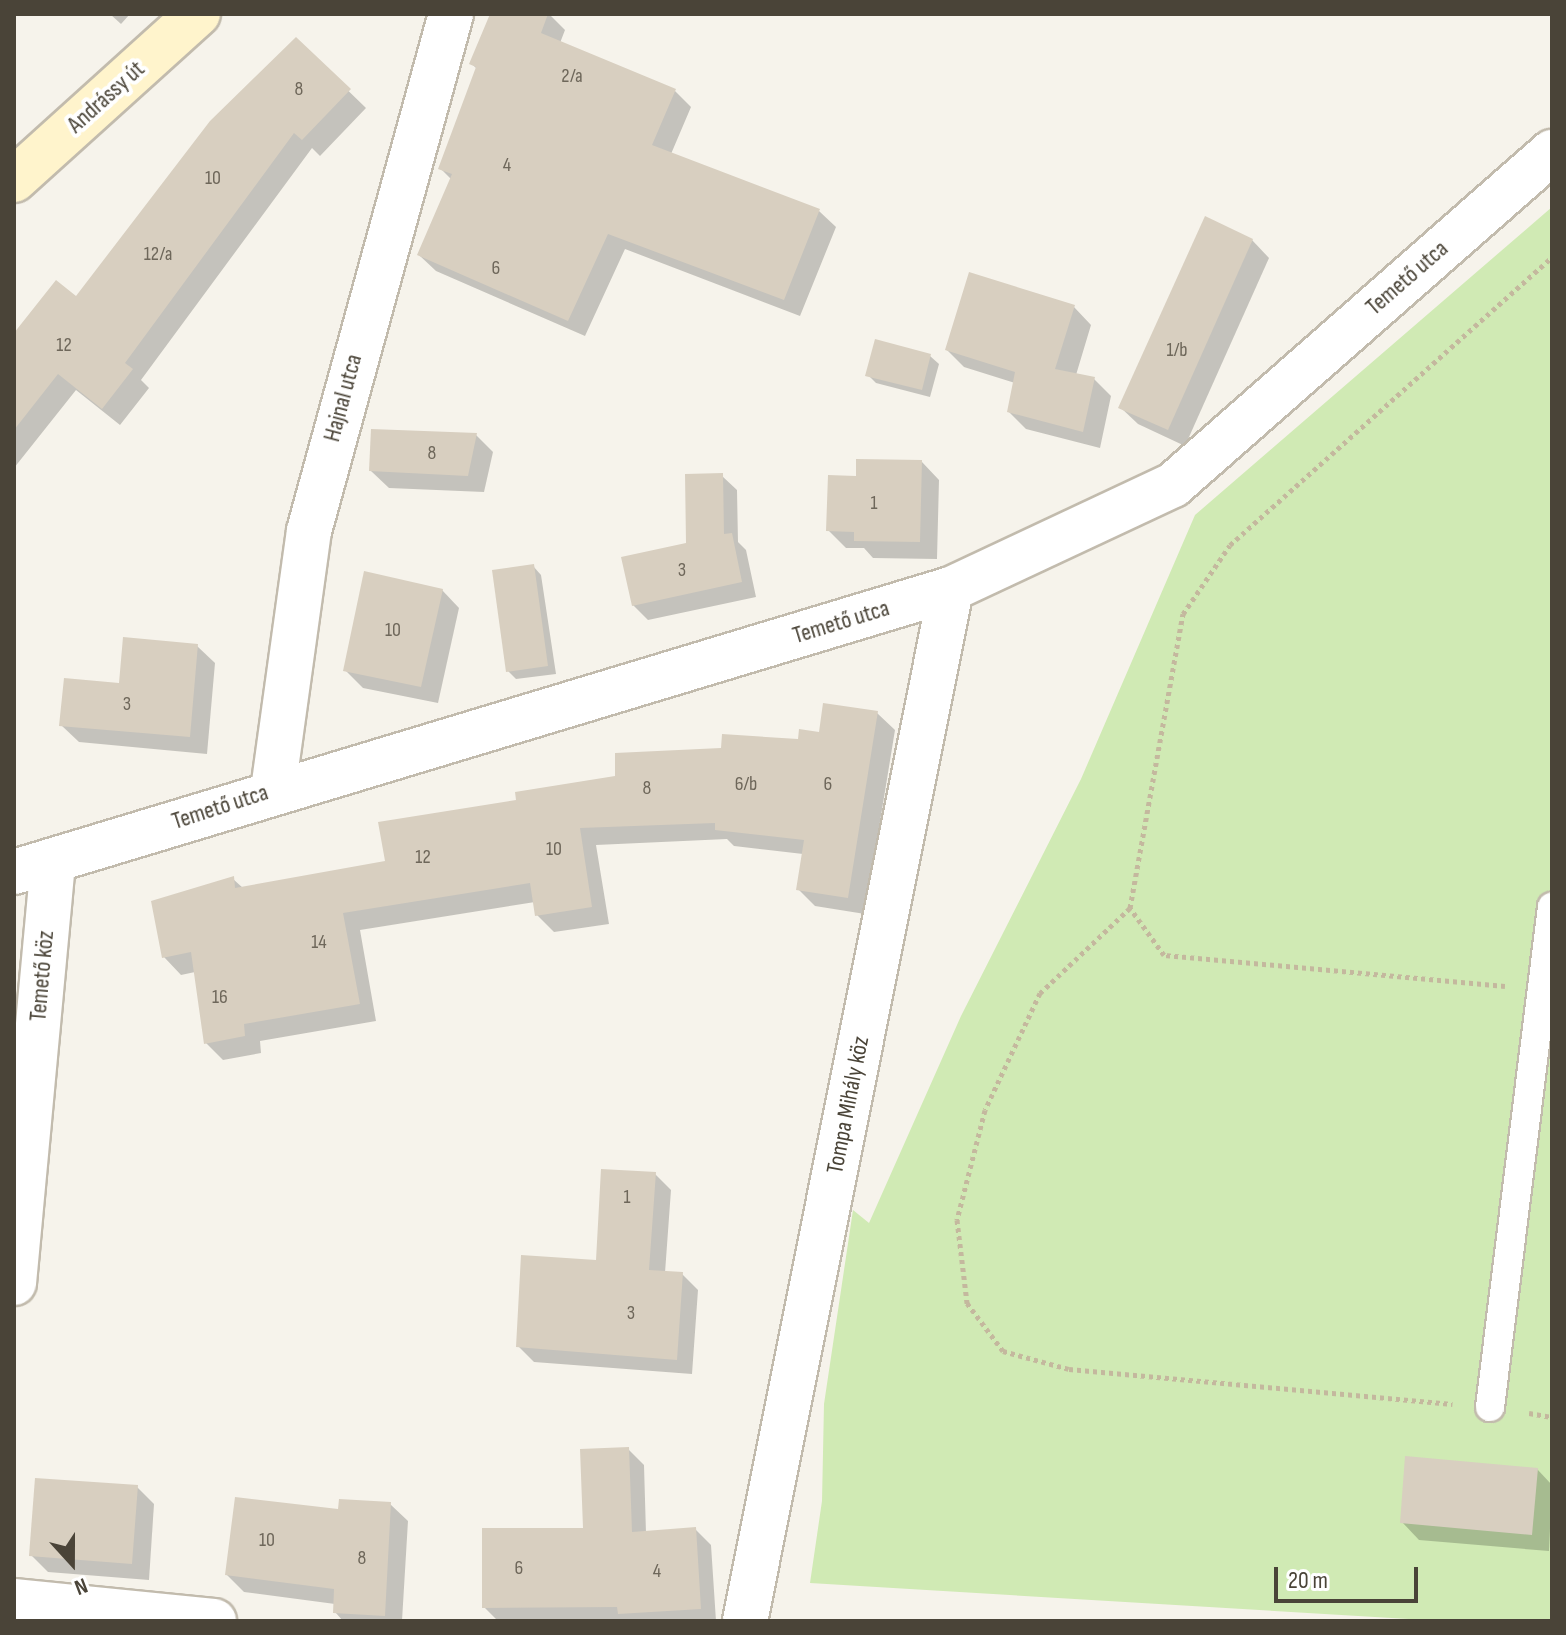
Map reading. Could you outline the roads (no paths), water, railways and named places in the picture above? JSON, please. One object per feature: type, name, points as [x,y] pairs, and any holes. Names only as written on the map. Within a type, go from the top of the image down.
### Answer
[{"type":"main road","name":"Andrássy út","points":[[14,180],[198,14]]},
{"type":"street","name":"Hajnal utca","points":[[273,790],[309,531],[451,14]]},
{"type":"street","name":"Temető utca","points":[[34,866],[273,790],[951,589],[1173,485],[1552,152]]},
{"type":"street","name":"Tompa Mihály köz","points":[[745,1621],[951,589]]},
{"type":"street","name":"Temető köz","points":[[14,1283],[34,866]]},
{"type":"street","points":[[14,1601],[214,1621]]},
{"type":"lane","points":[[1490,1407],[1552,907]]}]
